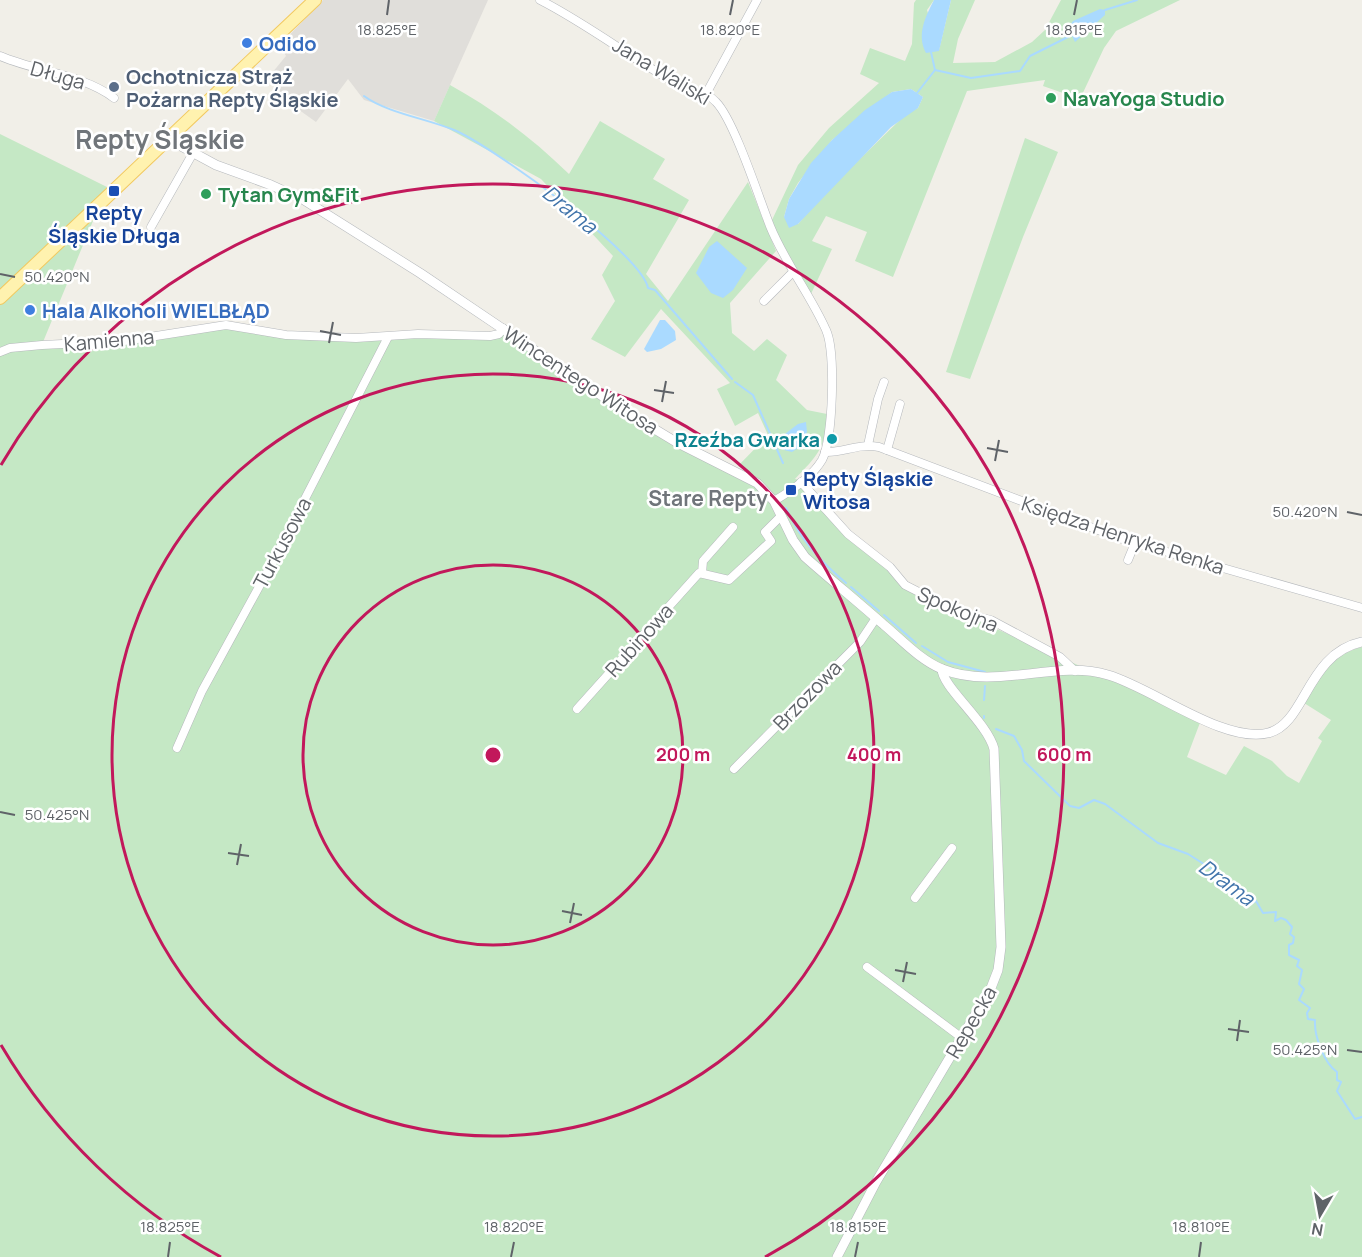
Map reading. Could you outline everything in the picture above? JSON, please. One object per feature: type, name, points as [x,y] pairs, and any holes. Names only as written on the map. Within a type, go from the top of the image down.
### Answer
[{"type":"main road","points":[[0,298],[315,0]]},
{"type":"street","name":"Jana Waliski","points":[[540,0],[572,16],[680,86],[706,94],[724,114],[779,248],[830,340],[832,377],[825,452]]},
{"type":"street","points":[[706,94],[757,0]]},
{"type":"street","name":"Długa","points":[[0,56],[32,68],[92,85],[114,98]]},
{"type":"street","name":"Wincentego Witosa","points":[[168,140],[193,153],[304,200],[639,419],[757,483],[774,501],[805,557],[918,654],[942,669],[978,677],[1001,678],[1075,671],[1098,672],[1123,680],[1226,728],[1253,734],[1265,734],[1284,725],[1326,660],[1342,648],[1362,642]]},
{"type":"street","points":[[151,227],[193,153]]},
{"type":"street","points":[[764,301],[793,272]]},
{"type":"street","name":"Kamienna","points":[[0,352],[10,348],[42,345],[124,341],[226,326],[286,335],[388,337],[418,334],[490,336],[499,334],[503,328]]},
{"type":"street","name":"Turkusowa","points":[[177,748],[202,691],[272,563],[388,337]]},
{"type":"street","points":[[868,445],[884,382]]},
{"type":"street","points":[[887,450],[900,404]]},
{"type":"street","name":"Księdza Henryka Renka","points":[[825,452],[868,445],[887,450],[1135,543],[1362,608]]},
{"type":"street","points":[[774,501],[801,482],[817,466],[825,452]]},
{"type":"street","name":"Spokojna","points":[[801,482],[848,534],[890,567],[905,585],[958,612],[991,620],[1060,657],[1075,671]]},
{"type":"street","points":[[702,573],[729,580],[771,541],[765,532],[781,516]]},
{"type":"street","name":"Rubinowa","points":[[577,709],[699,573],[702,573],[703,561],[733,527]]},
{"type":"street","points":[[1128,560],[1135,543]]},
{"type":"street","name":"Brzozowa","points":[[734,769],[860,642],[876,618]]},
{"type":"street","name":"Repecka","points":[[837,1257],[876,1182],[994,983],[1001,956],[995,760],[990,737],[945,681],[942,669]]},
{"type":"street","points":[[915,898],[952,848]]},
{"type":"street","points":[[867,967],[962,1038]]},
{"type":"shaded area","points":[[323,0],[488,0],[434,121],[364,100],[348,79],[316,122],[288,102],[267,79],[286,56],[280,45]]},
{"type":"green space","points":[[916,0],[934,0],[927,10],[939,50],[951,0],[975,0],[958,39],[953,63],[995,62],[1032,42],[1045,30],[1061,0],[1180,0],[1116,31],[1104,48],[1080,99],[1043,86],[1045,80],[967,91],[893,277],[855,261],[867,232],[826,216],[812,241],[832,249],[811,294],[781,243],[772,220],[798,165],[829,128],[879,83],[860,74],[870,48],[905,61],[912,44]],"holes":[[[911,89],[923,97],[918,108],[906,114],[832,186],[798,224],[784,217],[789,199],[798,183],[832,140],[892,92]]]},
{"type":"green space","points":[[450,85],[512,125],[569,174],[600,121],[665,159],[653,179],[689,200],[646,274],[668,301],[748,182],[776,251],[730,303],[732,333],[754,351],[767,339],[787,355],[776,380],[807,410],[827,414],[825,435],[819,451],[795,479],[800,480],[856,540],[903,579],[945,606],[1201,720],[1187,757],[1226,775],[1244,746],[1272,761],[1287,776],[1299,783],[1322,741],[1318,738],[1331,720],[1304,703],[1321,676],[1334,661],[1351,650],[1362,647],[1362,1257],[0,1257],[0,134],[107,187],[43,342],[119,340],[219,325],[291,334],[507,335],[645,426],[744,477],[758,478],[738,466],[768,435],[758,413],[735,426],[717,389],[730,383],[661,309],[625,357],[591,339],[615,301],[602,275],[613,256],[541,179],[434,121]]},
{"type":"green space","points":[[1025,138],[1058,152],[1023,237],[970,379],[946,372]]},
{"type":"water","points":[[934,0],[951,0],[939,51],[926,53],[922,32]]},
{"type":"water","points":[[1100,9],[1105,10],[1105,15],[1075,42],[1068,28],[1073,21]]},
{"type":"water","points":[[911,89],[923,97],[918,108],[891,127],[798,224],[789,228],[784,217],[789,199],[811,163],[865,110],[892,92]]},
{"type":"water","points":[[717,241],[747,268],[733,290],[723,298],[711,293],[696,273],[709,247]]},
{"type":"water","points":[[660,320],[665,320],[675,331],[676,340],[661,349],[647,352],[644,349]]},
{"type":"water","points":[[806,422],[807,432],[798,448],[792,452],[784,450],[781,437],[798,424]]},
{"type":"waterway","points":[[1105,10],[1137,0]]},
{"type":"waterway","points":[[935,70],[971,78],[1020,71],[1030,56],[1072,35]]},
{"type":"waterway","points":[[931,52],[935,70]]},
{"type":"waterway","points":[[917,93],[935,70]]},
{"type":"waterway","name":"Drama","points":[[364,96],[384,107],[444,126],[472,139],[562,202],[620,251],[639,272],[648,288],[655,290],[732,379]]},
{"type":"waterway","name":"Drama","points":[[735,382],[753,395],[783,463]]},
{"type":"waterway","name":"Drama","points":[[786,508],[812,549],[846,583]]},
{"type":"waterway","name":"Drama","points":[[851,587],[879,611]]},
{"type":"waterway","name":"Drama","points":[[884,615],[916,643]]},
{"type":"waterway","name":"Drama","points":[[922,646],[948,662],[985,672]]},
{"type":"waterway","name":"Drama","points":[[984,700],[985,686]]},
{"type":"waterway","name":"Drama","points":[[996,729],[1014,736],[1022,750],[1024,761],[1070,806],[1079,808],[1094,800],[1105,804],[1158,843],[1188,854],[1240,887],[1241,897],[1251,904],[1256,901],[1263,913],[1276,912],[1275,921],[1281,918],[1286,920],[1292,927],[1290,934],[1294,937],[1293,943],[1289,945],[1289,955],[1299,960],[1297,966],[1302,970],[1299,984],[1304,989],[1299,1000],[1310,1008],[1307,1013],[1308,1019],[1315,1020],[1316,1034],[1321,1049],[1332,1068],[1337,1072],[1337,1080],[1341,1082],[1337,1091],[1355,1119],[1362,1117]]},
{"type":"place","name":"Odido","points":[[247,43]]},
{"type":"place","name":"Ochotnicza Straż Pożarna Repty Śląskie","points":[[114,87]]},
{"type":"place","name":"NavaYoga Studio","points":[[1051,98]]},
{"type":"place","name":"Repty Śląskie Długa","points":[[114,191]]},
{"type":"place","name":"Tytan Gym&Fit","points":[[206,194]]},
{"type":"place","name":"Hala Alkoholi WIELBŁĄD","points":[[30,310]]},
{"type":"place","name":"Rzeźba Gwarka","points":[[832,439]]},
{"type":"place","name":"Repty Śląskie Witosa","points":[[791,490]]},
{"type":"district","name":"Repty Śląskie","points":[[160,139]]},
{"type":"district","name":"Stare Repty","points":[[708,498]]}]
